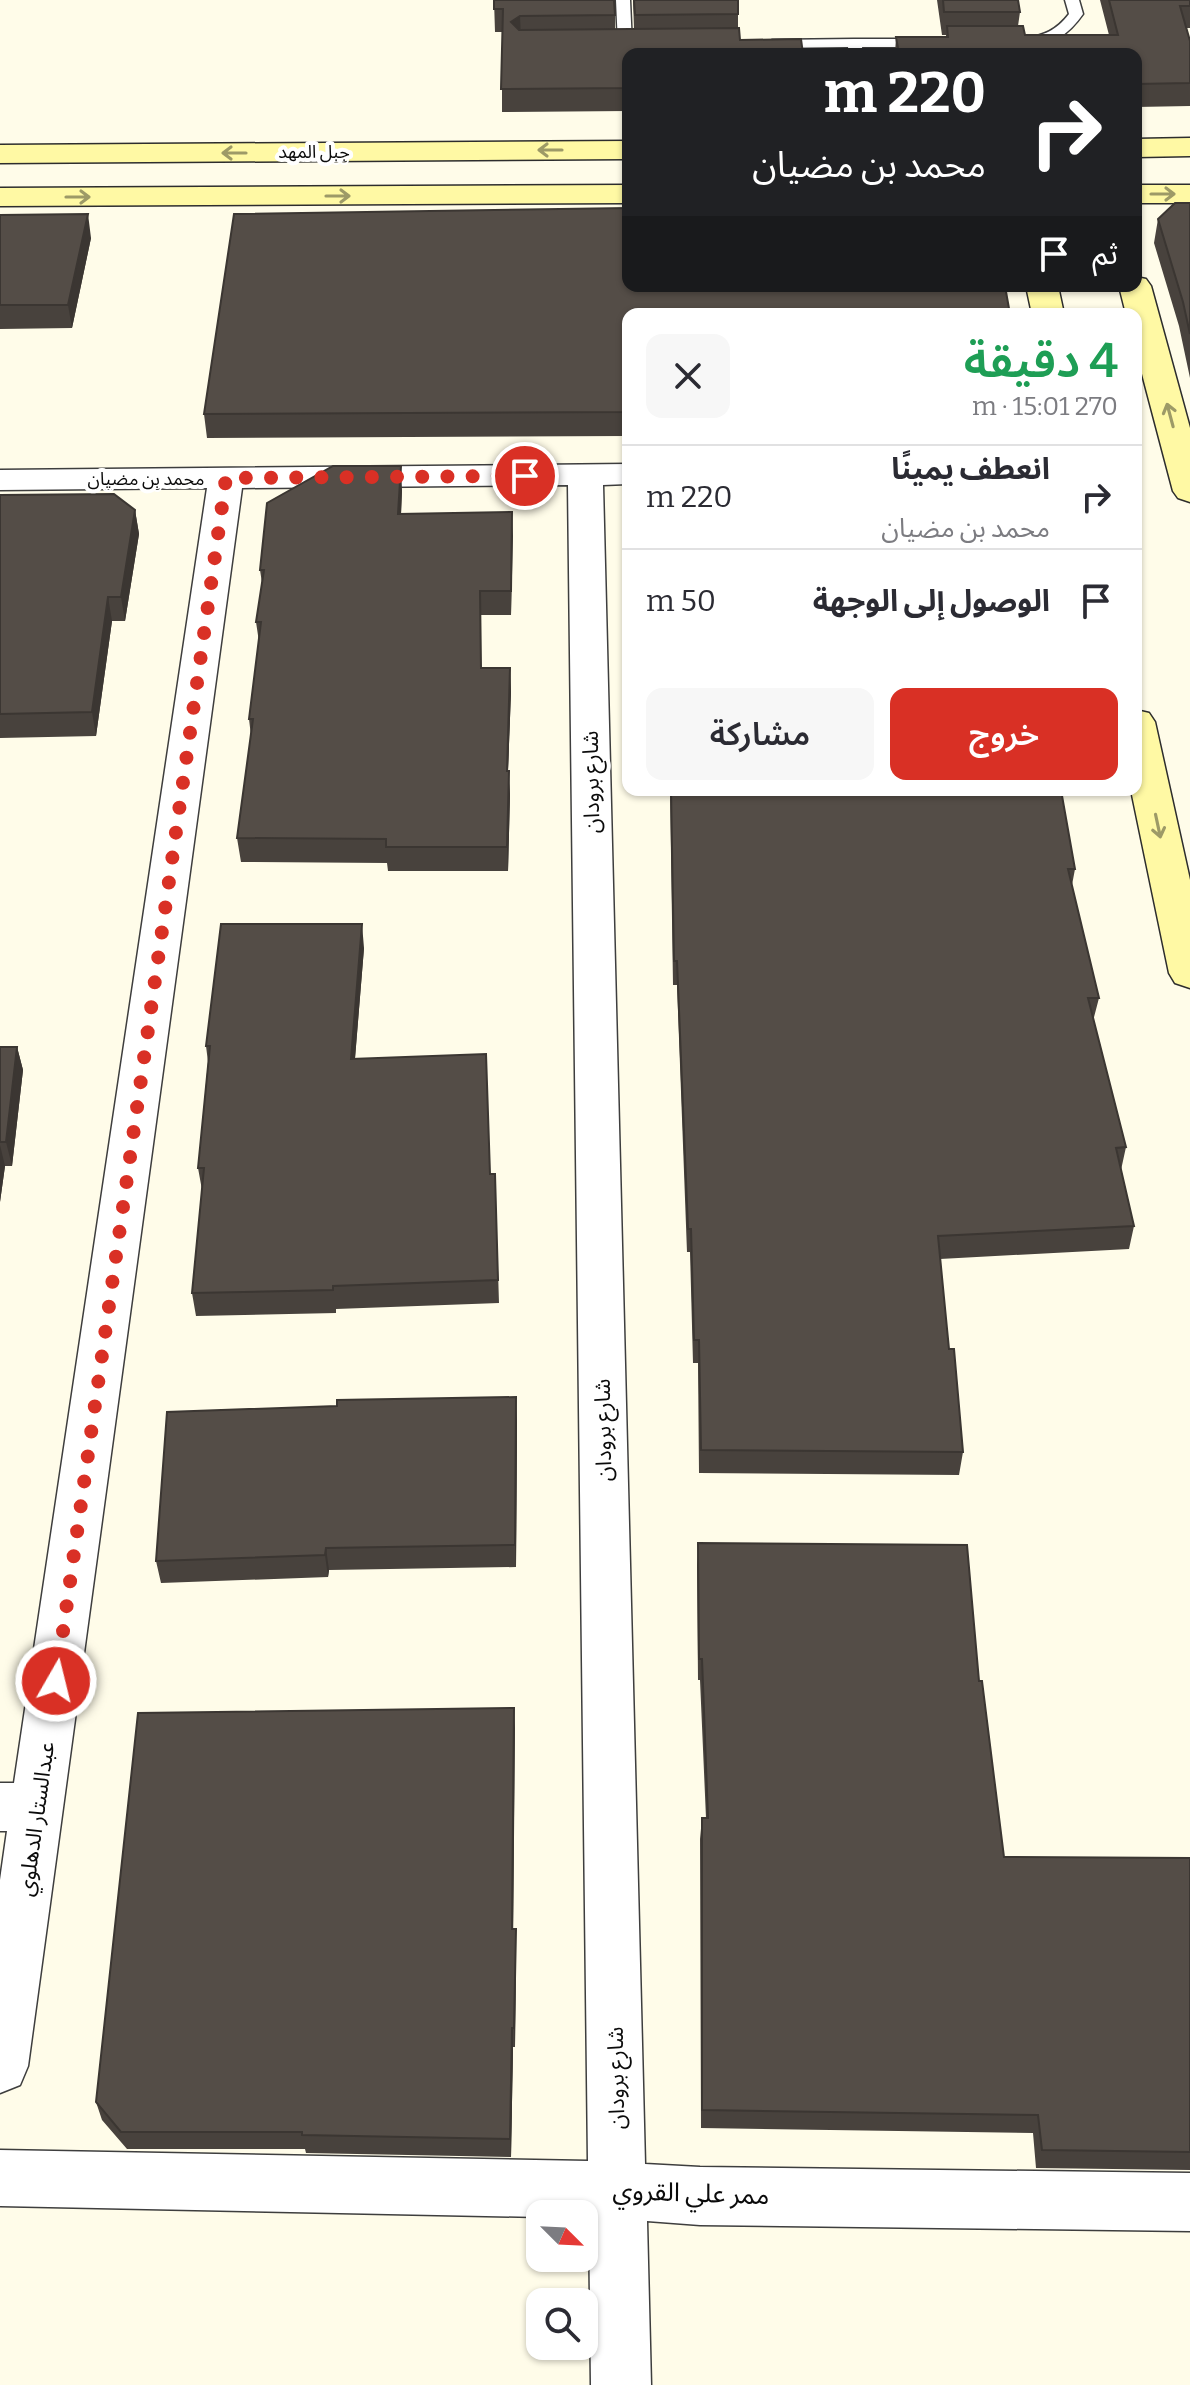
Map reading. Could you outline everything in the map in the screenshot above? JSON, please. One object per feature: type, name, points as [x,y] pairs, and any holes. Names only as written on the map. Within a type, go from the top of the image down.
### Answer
[{"type":"street","points":[[1142,148],[1190,147]]},
{"type":"street","name":"جبل المهد","points":[[0,154],[622,150]]},
{"type":"street","name":"جبل المهد","points":[[0,197],[622,194]]},
{"type":"street","points":[[1142,194],[1190,194]]},
{"type":"street","points":[[1142,310],[1188,470]]},
{"type":"street","name":"محمد بن مضيان","points":[[0,480],[607,475]]},
{"type":"street","name":"شارع برودان","points":[[607,475],[621,2385]]},
{"type":"street","name":"عبدالستار الدهلوي","points":[[0,2066],[19,1807],[226,478]]},
{"type":"street","points":[[1142,750],[1190,973]]},
{"type":"street","name":"ممر علي القروي","points":[[0,2178],[618,2190],[700,2196],[1190,2202]]},
{"type":"lane","points":[[623,0],[625,45]]},
{"type":"lane","points":[[1013,42],[1045,41],[1068,27],[1076,14],[1072,0]]},
{"type":"lane","points":[[869,48],[950,42]]},
{"type":"lane","points":[[762,44],[836,48]]},
{"type":"building","points":[[494,0],[614,0],[615,15],[520,16],[511,22],[519,30],[739,28],[740,40],[801,39],[802,48],[622,48],[622,88],[501,89],[503,9],[494,9]]},
{"type":"building","points":[[634,0],[738,0],[738,14],[635,15]]},
{"type":"building","points":[[943,0],[1018,0],[1020,12],[944,12]]},
{"type":"building","points":[[1109,0],[1190,0],[1190,6],[1180,6],[1190,41],[1190,83],[1142,84],[1142,48],[898,48],[896,37],[948,37],[947,26],[1023,26],[1025,35],[1118,35]]},
{"type":"building","points":[[1175,203],[1190,203],[1190,334],[1158,219]]},
{"type":"building","points":[[622,208],[622,292],[1006,292],[1009,308],[622,308],[622,412],[204,414],[234,214]]},
{"type":"building","points":[[88,214],[68,305],[0,305],[0,215]]},
{"type":"building","points":[[333,466],[401,466],[398,514],[512,512],[511,591],[480,591],[481,668],[510,668],[507,847],[386,847],[386,839],[237,838],[253,719],[249,719],[261,622],[256,622],[264,570],[260,570],[267,503]]},
{"type":"building","points":[[114,494],[135,510],[121,597],[108,597],[92,712],[0,714],[0,495]]},
{"type":"building","points":[[671,796],[1062,796],[1075,869],[1068,869],[1099,998],[1088,998],[1126,1147],[1116,1148],[1134,1226],[938,1236],[949,1349],[954,1349],[963,1452],[701,1450],[699,1340],[694,1340],[677,961],[674,961]]},
{"type":"building","points":[[221,924],[362,924],[351,1059],[486,1054],[490,1174],[495,1174],[498,1280],[333,1286],[333,1290],[192,1293],[204,1168],[198,1168],[210,1046],[206,1046]]},
{"type":"building","points":[[0,1047],[17,1047],[6,1142],[0,1142]]},
{"type":"building","points":[[516,1397],[515,1545],[326,1548],[325,1555],[156,1561],[167,1412],[337,1406],[337,1400]]},
{"type":"building","points":[[698,1543],[967,1545],[979,1681],[982,1681],[1004,1857],[1190,1858],[1190,2152],[1042,2150],[1038,2115],[702,2110],[702,1818],[708,1818],[702,1659],[699,1659]]},
{"type":"building","points":[[514,1708],[512,1929],[516,1929],[510,2139],[302,2135],[302,2132],[121,2132],[96,2102],[138,1713]]},
{"type":"route","points":[[56,1681],[226,478],[525,476]]}]
